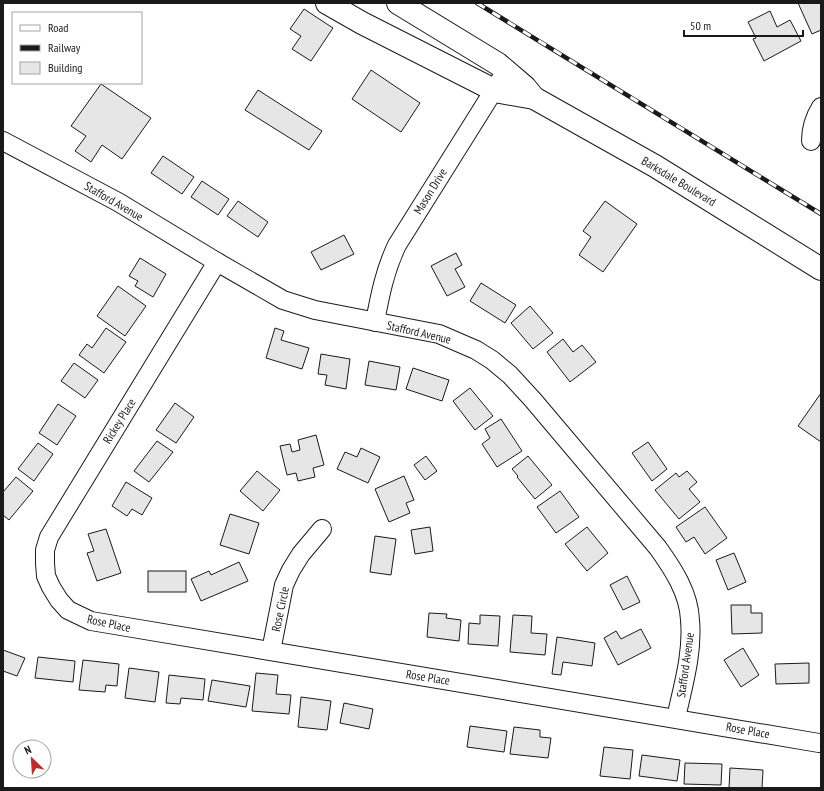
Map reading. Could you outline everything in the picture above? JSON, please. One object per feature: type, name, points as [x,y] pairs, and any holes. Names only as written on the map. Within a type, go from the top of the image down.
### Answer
[{"type":"main road","name":"Barksdale Boulevard","points":[[327,3],[362,23],[494,90],[514,96],[534,98]]},
{"type":"main road","name":"Barksdale Boulevard","points":[[398,3],[498,64],[525,87],[534,98],[655,166],[821,269]]},
{"type":"street","name":"Mason Drive","points":[[375,322],[383,279],[389,260],[506,70]]},
{"type":"street","points":[[811,141],[813,123],[821,108]]},
{"type":"street","name":"Stafford Avenue","points":[[3,141],[118,202],[264,290],[298,306],[439,334],[463,344],[492,360],[510,375],[533,400],[658,548],[668,561],[678,580],[688,604],[690,641],[687,665],[676,718]]},
{"type":"street","name":"Rickey Place","points":[[51,587],[46,576],[45,563],[45,550],[49,537],[217,262]]},
{"type":"street","name":"Rose Circle","points":[[271,651],[284,585],[301,554],[322,529]]},
{"type":"street","name":"Rose Place","points":[[51,587],[59,600],[68,610],[91,621],[819,743]]},
{"type":"building","points":[[798,3],[821,3],[821,30],[812,34]]},
{"type":"building","points":[[304,9],[333,28],[311,61],[292,49],[301,36],[290,29]]},
{"type":"building","points":[[770,11],[777,27],[790,20],[801,41],[764,61],[753,39],[756,38],[748,22]]},
{"type":"building","points":[[371,70],[420,103],[401,132],[352,99]]},
{"type":"building","points":[[101,84],[151,118],[122,159],[102,145],[91,162],[75,151],[86,136],[71,126]]},
{"type":"building","points":[[258,90],[322,131],[309,150],[245,110]]},
{"type":"building","points":[[163,156],[194,177],[182,194],[151,173]]},
{"type":"building","points":[[202,181],[229,199],[218,215],[191,197]]},
{"type":"building","points":[[238,201],[268,222],[258,237],[227,216]]},
{"type":"building","points":[[605,201],[637,224],[603,272],[579,255],[591,237],[583,231]]},
{"type":"building","points":[[344,235],[354,254],[321,270],[311,252]]},
{"type":"building","points":[[456,253],[462,265],[455,269],[465,287],[447,296],[431,266]]},
{"type":"building","points":[[140,258],[166,274],[153,297],[135,286],[138,281],[129,276]]},
{"type":"building","points":[[481,283],[516,305],[505,323],[470,301]]},
{"type":"building","points":[[118,286],[146,306],[125,336],[97,316]]},
{"type":"building","points":[[530,306],[553,333],[533,349],[511,323]]},
{"type":"building","points":[[106,328],[126,342],[104,373],[79,355],[87,344],[92,348]]},
{"type":"building","points":[[275,328],[284,331],[281,340],[309,348],[302,369],[266,358]]},
{"type":"building","points":[[563,339],[573,352],[582,345],[596,362],[570,382],[547,352]]},
{"type":"building","points":[[321,354],[350,359],[346,389],[325,385],[327,375],[318,374]]},
{"type":"building","points":[[369,361],[400,367],[396,390],[365,385]]},
{"type":"building","points":[[74,363],[98,380],[85,398],[61,381]]},
{"type":"building","points":[[413,368],[449,380],[442,401],[406,389]]},
{"type":"building","points":[[470,388],[493,416],[475,430],[453,401]]},
{"type":"building","points":[[821,393],[821,442],[798,426]]},
{"type":"building","points":[[175,403],[194,417],[176,443],[156,430]]},
{"type":"building","points":[[58,404],[76,416],[57,445],[39,433]]},
{"type":"building","points":[[501,419],[522,451],[497,467],[482,444],[490,438],[485,429]]},
{"type":"building","points":[[316,435],[324,465],[313,468],[315,477],[298,481],[296,473],[287,475],[280,446],[290,444],[292,452],[300,450],[298,440]]},
{"type":"building","points":[[157,441],[173,452],[149,482],[134,471]]},
{"type":"building","points":[[648,442],[667,469],[652,481],[632,453]]},
{"type":"building","points":[[38,443],[53,454],[34,481],[18,469]]},
{"type":"building","points":[[361,448],[380,457],[368,483],[337,469],[345,452],[357,457]]},
{"type":"building","points":[[426,456],[437,471],[425,480],[414,465]]},
{"type":"building","points":[[528,456],[552,485],[535,499],[512,469]]},
{"type":"building","points":[[257,471],[280,490],[263,511],[240,491]]},
{"type":"building","points":[[687,471],[697,482],[689,489],[700,502],[679,519],[655,490],[676,473],[679,477]]},
{"type":"building","points":[[404,476],[414,500],[406,503],[410,513],[389,522],[375,489]]},
{"type":"building","points":[[16,477],[33,491],[9,520],[3,515],[3,492]]},
{"type":"building","points":[[126,482],[152,498],[142,515],[132,509],[127,516],[112,506]]},
{"type":"building","points":[[560,491],[579,517],[556,533],[537,507]]},
{"type":"building","points":[[705,507],[727,538],[705,554],[694,537],[686,542],[676,527]]},
{"type":"building","points":[[230,514],[259,523],[249,554],[220,545]]},
{"type":"building","points":[[430,527],[433,551],[415,554],[411,530]]},
{"type":"building","points":[[587,527],[608,553],[587,571],[565,544]]},
{"type":"building","points":[[106,529],[121,573],[97,581],[87,553],[94,551],[88,534]]},
{"type":"building","points":[[375,536],[396,539],[391,575],[370,572]]},
{"type":"building","points":[[734,553],[746,582],[728,590],[716,560]]},
{"type":"building","points":[[239,562],[248,581],[201,601],[191,579],[209,571],[211,575]]},
{"type":"building","points":[[148,571],[186,571],[186,592],[148,592]]},
{"type":"building","points":[[627,576],[640,602],[623,610],[610,585]]},
{"type":"building","points":[[731,605],[751,605],[751,613],[762,613],[762,633],[732,634]]},
{"type":"building","points":[[429,613],[447,614],[446,618],[461,620],[459,641],[427,637]]},
{"type":"building","points":[[480,615],[500,616],[498,646],[468,644],[469,623],[480,624]]},
{"type":"building","points":[[513,615],[532,616],[531,633],[547,634],[545,655],[510,652]]},
{"type":"building","points":[[641,629],[651,648],[618,665],[604,638],[616,631],[621,639]]},
{"type":"building","points":[[557,637],[595,643],[592,666],[563,662],[561,675],[552,674]]},
{"type":"building","points":[[743,648],[759,675],[741,687],[724,660]]},
{"type":"building","points":[[3,650],[25,658],[17,676],[3,671]]},
{"type":"building","points":[[38,657],[75,661],[73,682],[35,678]]},
{"type":"building","points":[[83,660],[119,664],[117,686],[106,685],[105,692],[79,690]]},
{"type":"building","points":[[809,663],[809,683],[776,684],[775,664]]},
{"type":"building","points":[[129,668],[159,672],[155,702],[125,698]]},
{"type":"building","points":[[256,673],[278,675],[276,694],[291,695],[289,714],[252,711]]},
{"type":"building","points":[[169,675],[205,679],[203,700],[181,698],[180,704],[166,703]]},
{"type":"building","points":[[212,680],[250,686],[246,707],[208,701]]},
{"type":"building","points":[[301,697],[331,701],[327,730],[298,727]]},
{"type":"building","points":[[344,703],[373,709],[369,729],[340,723]]},
{"type":"building","points":[[470,726],[507,731],[504,752],[467,747]]},
{"type":"building","points":[[514,727],[540,730],[540,737],[551,738],[548,758],[510,754]]},
{"type":"building","points":[[604,747],[633,750],[630,779],[600,776]]},
{"type":"building","points":[[642,755],[680,760],[677,781],[639,776]]},
{"type":"building","points":[[685,763],[722,764],[721,785],[684,784]]},
{"type":"building","points":[[730,768],[763,770],[762,788],[729,788]]},
{"type":"railway","points":[[477,3],[821,214]]}]
